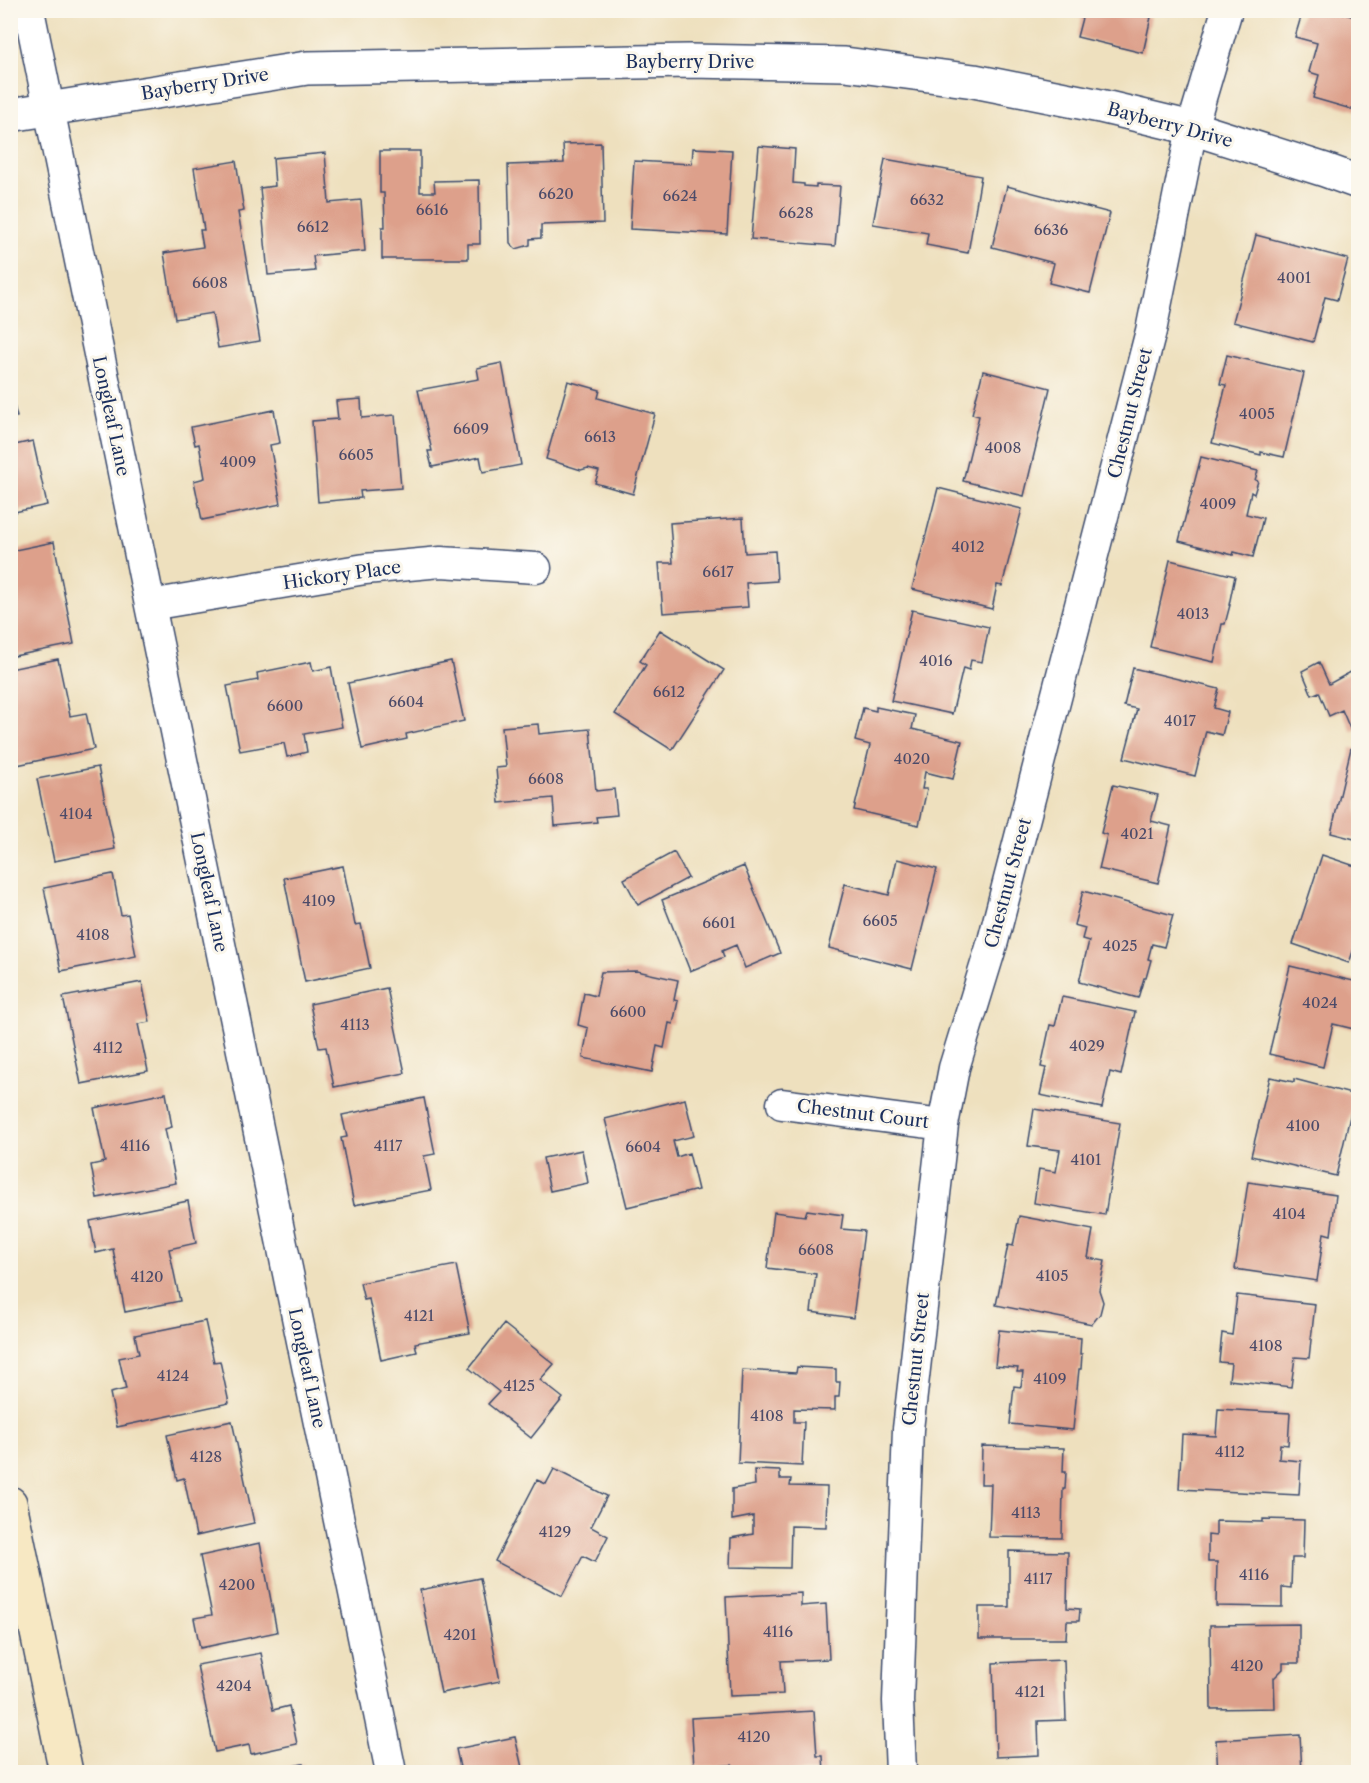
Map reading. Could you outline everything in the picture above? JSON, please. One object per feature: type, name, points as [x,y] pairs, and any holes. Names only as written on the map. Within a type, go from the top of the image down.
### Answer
[{"type":"main road","points":[[10,1503],[66,1773]]},
{"type":"street","name":"Longleaf Lane","points":[[29,10],[391,1773]]},
{"type":"street","name":"Chestnut Street","points":[[901,1773],[898,1701],[908,1429],[943,1125],[954,1068],[993,941],[1151,330],[1192,128],[1227,10]]},
{"type":"street","name":"Bayberry Drive","points":[[10,115],[307,69],[701,61],[845,64],[997,86],[1100,106],[1192,128],[1359,182]]},
{"type":"street","name":"Hickory Place","points":[[150,605],[365,569],[441,562],[536,568]]},
{"type":"street","name":"Chestnut Court","points":[[782,1104],[943,1125]]},
{"type":"building","points":[[1074,10],[1146,10],[1145,16],[1151,17],[1143,53],[1077,37],[1082,18],[1073,15]]},
{"type":"building","points":[[1303,10],[1332,10],[1358,18],[1358,111],[1313,98],[1319,75],[1309,72],[1317,43],[1295,37]]},
{"type":"building","points":[[601,143],[603,223],[541,225],[541,238],[530,239],[530,245],[516,249],[510,243],[508,165],[564,163],[563,144]]},
{"type":"building","points":[[759,146],[795,149],[793,183],[816,187],[816,185],[840,186],[835,246],[751,239]]},
{"type":"building","points":[[693,148],[732,150],[727,234],[630,229],[634,161],[692,164]]},
{"type":"building","points":[[380,151],[420,151],[420,192],[435,192],[434,181],[479,180],[480,244],[468,244],[468,259],[382,259],[382,227],[385,227],[384,193],[380,193]]},
{"type":"building","points":[[325,153],[329,203],[361,200],[365,251],[313,256],[315,271],[268,275],[260,188],[275,186],[273,158]]},
{"type":"building","points":[[885,159],[981,176],[968,253],[926,245],[928,233],[873,224]]},
{"type":"building","points":[[236,161],[244,211],[238,212],[260,341],[218,348],[212,313],[175,319],[164,253],[203,247],[200,230],[204,230],[194,168]]},
{"type":"building","points":[[1007,186],[1110,213],[1090,293],[1049,283],[1054,263],[992,247]]},
{"type":"building","points":[[1256,235],[1348,259],[1337,300],[1325,297],[1313,342],[1233,322]]},
{"type":"building","points":[[1227,355],[1304,373],[1284,457],[1261,452],[1261,455],[1212,443],[1226,385],[1220,384]]},
{"type":"building","points":[[502,363],[521,465],[483,472],[480,457],[432,467],[428,451],[432,451],[418,390],[479,379],[477,368]]},
{"type":"building","points":[[983,371],[1050,388],[1024,496],[963,481],[979,416],[972,414]]},
{"type":"building","points":[[568,381],[600,390],[598,398],[655,414],[633,494],[595,483],[599,471],[588,468],[581,470],[546,459]]},
{"type":"building","points":[[10,390],[17,417],[10,418]]},
{"type":"building","points":[[361,399],[362,418],[395,415],[401,488],[360,491],[361,498],[318,502],[312,421],[338,419],[336,401]]},
{"type":"building","points":[[274,410],[280,443],[270,445],[281,504],[202,520],[194,481],[205,478],[199,444],[195,445],[191,427]]},
{"type":"building","points":[[33,441],[47,505],[10,513],[10,446]]},
{"type":"building","points":[[1201,457],[1258,471],[1255,480],[1258,481],[1254,494],[1251,492],[1246,514],[1263,518],[1253,557],[1234,552],[1233,555],[1179,541]]},
{"type":"building","points":[[938,488],[1022,509],[1002,586],[997,585],[992,609],[912,589]]},
{"type":"building","points":[[743,518],[745,553],[775,551],[777,581],[746,583],[748,607],[663,613],[659,563],[673,563],[670,523]]},
{"type":"building","points":[[54,542],[74,644],[14,656],[10,640],[10,551]]},
{"type":"building","points":[[1170,560],[1235,576],[1230,605],[1225,624],[1222,624],[1214,662],[1150,647]]},
{"type":"building","points":[[912,610],[989,627],[982,662],[971,660],[969,670],[963,668],[952,714],[891,701]]},
{"type":"building","points":[[660,630],[724,670],[672,750],[615,714],[646,665],[640,661]]},
{"type":"building","points":[[58,659],[70,716],[86,713],[94,749],[12,766],[10,757],[10,669]]},
{"type":"building","points":[[451,661],[464,721],[406,734],[407,739],[362,749],[348,683]]},
{"type":"building","points":[[311,662],[313,671],[331,667],[342,727],[304,734],[307,752],[287,757],[284,743],[240,751],[227,686],[258,680],[257,673]]},
{"type":"building","points":[[1319,662],[1329,684],[1358,668],[1358,728],[1351,731],[1342,710],[1329,716],[1319,692],[1312,695],[1302,671]]},
{"type":"building","points":[[1133,668],[1219,689],[1214,708],[1228,712],[1222,735],[1206,731],[1195,776],[1124,758],[1137,709],[1124,706]]},
{"type":"building","points":[[876,707],[915,715],[912,729],[962,741],[953,779],[925,772],[922,789],[927,789],[919,825],[854,810],[870,745],[855,741],[863,708],[876,711]]},
{"type":"building","points":[[538,724],[539,734],[590,729],[596,791],[614,789],[617,815],[596,817],[597,822],[555,826],[553,798],[499,803],[496,768],[506,767],[502,727]]},
{"type":"building","points":[[1351,748],[1358,749],[1358,840],[1331,833]]},
{"type":"building","points":[[98,767],[115,849],[54,861],[37,779]]},
{"type":"building","points":[[1113,785],[1158,795],[1151,821],[1171,826],[1158,883],[1099,869],[1107,835],[1101,833]]},
{"type":"building","points":[[674,852],[688,878],[638,905],[624,879]]},
{"type":"building","points":[[1322,855],[1358,867],[1358,937],[1349,963],[1293,944]]},
{"type":"building","points":[[897,859],[937,869],[912,969],[829,948],[845,884],[889,895]]},
{"type":"building","points":[[343,866],[355,925],[361,924],[370,968],[305,982],[284,878]]},
{"type":"building","points":[[744,866],[780,953],[745,968],[736,945],[722,951],[724,957],[690,971],[662,900]]},
{"type":"building","points":[[113,874],[121,915],[128,914],[136,956],[61,971],[44,888]]},
{"type":"building","points":[[1083,891],[1173,915],[1164,947],[1152,944],[1148,959],[1151,960],[1138,998],[1079,982],[1089,941],[1082,939],[1085,928],[1074,925]]},
{"type":"building","points":[[1290,966],[1358,982],[1358,1030],[1333,1024],[1323,1067],[1269,1054]]},
{"type":"building","points":[[637,971],[678,980],[674,1000],[678,1001],[673,1024],[669,1023],[664,1048],[657,1046],[652,1072],[583,1058],[588,1028],[578,1025],[584,993],[596,996],[601,972]]},
{"type":"building","points":[[142,982],[150,1022],[138,1024],[148,1071],[81,1084],[63,997]]},
{"type":"building","points":[[387,988],[405,1073],[334,1087],[326,1047],[319,1048],[310,1004]]},
{"type":"building","points":[[1062,997],[1135,1012],[1121,1075],[1110,1072],[1102,1108],[1040,1095],[1046,1068],[1041,1067],[1050,1025],[1055,1026]]},
{"type":"building","points":[[1270,1077],[1294,1082],[1294,1079],[1355,1095],[1336,1176],[1251,1156]]},
{"type":"building","points":[[166,1093],[172,1127],[165,1129],[176,1183],[97,1198],[91,1165],[105,1162],[94,1108]]},
{"type":"building","points":[[424,1098],[435,1154],[424,1156],[431,1190],[354,1205],[341,1138],[347,1137],[342,1115]]},
{"type":"building","points":[[685,1099],[694,1136],[673,1141],[677,1157],[689,1153],[698,1190],[627,1207],[605,1119]]},
{"type":"building","points":[[1034,1109],[1120,1123],[1105,1215],[1034,1203],[1039,1169],[1056,1172],[1060,1150],[1028,1146]]},
{"type":"building","points":[[582,1150],[588,1183],[550,1191],[543,1158]]},
{"type":"building","points":[[1248,1182],[1336,1195],[1331,1235],[1324,1233],[1317,1281],[1235,1269]]},
{"type":"building","points":[[188,1201],[196,1243],[169,1249],[180,1301],[125,1312],[113,1249],[96,1253],[90,1221]]},
{"type":"building","points":[[807,1210],[843,1215],[841,1229],[864,1231],[853,1318],[811,1312],[816,1274],[767,1268],[774,1212],[805,1216]]},
{"type":"building","points":[[1019,1216],[1093,1230],[1088,1258],[1105,1261],[1099,1290],[1103,1302],[1100,1314],[1092,1324],[996,1305],[1008,1245],[1013,1246]]},
{"type":"building","points":[[456,1265],[470,1333],[415,1343],[417,1352],[381,1360],[369,1299],[364,1300],[360,1283]]},
{"type":"building","points":[[1237,1295],[1315,1304],[1309,1358],[1295,1357],[1291,1387],[1229,1380],[1231,1363],[1219,1362],[1222,1333],[1232,1335]]},
{"type":"building","points":[[205,1321],[214,1362],[220,1361],[229,1403],[117,1427],[110,1393],[126,1389],[119,1358],[139,1354],[135,1335]]},
{"type":"building","points":[[504,1324],[554,1364],[540,1380],[563,1398],[531,1438],[488,1404],[499,1392],[469,1368]]},
{"type":"building","points":[[999,1330],[1081,1338],[1081,1369],[1079,1369],[1073,1430],[1010,1424],[1014,1386],[1021,1387],[1023,1372],[1017,1372],[1018,1368],[995,1366]]},
{"type":"building","points":[[797,1367],[836,1369],[836,1382],[840,1382],[839,1397],[835,1397],[835,1410],[794,1409],[794,1422],[804,1422],[802,1466],[738,1463],[742,1370],[796,1373]]},
{"type":"building","points":[[1218,1409],[1290,1413],[1288,1445],[1280,1444],[1279,1459],[1301,1461],[1299,1495],[1179,1489],[1182,1434],[1216,1436]]},
{"type":"building","points":[[232,1421],[254,1523],[196,1536],[184,1478],[177,1480],[167,1435]]},
{"type":"building","points":[[982,1446],[1064,1448],[1063,1472],[1066,1472],[1065,1489],[1063,1489],[1062,1538],[989,1537],[991,1484],[981,1484]]},
{"type":"building","points":[[554,1469],[607,1496],[591,1527],[608,1536],[595,1562],[583,1556],[562,1596],[495,1561],[537,1480],[546,1484]]},
{"type":"building","points":[[754,1470],[780,1471],[780,1479],[791,1479],[790,1486],[827,1487],[826,1527],[791,1526],[790,1568],[730,1567],[731,1538],[753,1534],[753,1516],[732,1520],[732,1489],[755,1485]]},
{"type":"building","points":[[1263,1519],[1304,1520],[1303,1558],[1292,1558],[1291,1588],[1282,1587],[1282,1607],[1216,1606],[1217,1562],[1208,1562],[1208,1535],[1216,1536],[1216,1521],[1263,1522]]},
{"type":"building","points":[[260,1543],[277,1632],[200,1648],[194,1618],[212,1615],[200,1556]]},
{"type":"building","points":[[1009,1551],[1068,1552],[1067,1608],[1080,1609],[1079,1621],[1067,1621],[1066,1639],[979,1639],[979,1607],[1009,1607]]},
{"type":"building","points":[[480,1578],[500,1681],[441,1693],[420,1590]]},
{"type":"building","points":[[801,1593],[801,1606],[826,1604],[829,1659],[781,1661],[783,1694],[730,1696],[726,1597]]},
{"type":"building","points":[[1299,1624],[1299,1663],[1283,1663],[1283,1669],[1274,1678],[1275,1708],[1211,1709],[1210,1625]]},
{"type":"building","points":[[261,1653],[273,1710],[289,1706],[297,1744],[251,1754],[249,1745],[215,1752],[197,1665]]},
{"type":"building","points":[[1064,1660],[1066,1720],[1038,1721],[1039,1755],[996,1757],[993,1663]]},
{"type":"building","points":[[814,1711],[817,1756],[823,1756],[824,1772],[733,1772],[733,1765],[694,1767],[691,1718]]},
{"type":"building","points":[[1300,1735],[1302,1772],[1218,1772],[1216,1740]]},
{"type":"building","points":[[515,1737],[523,1772],[461,1772],[456,1749]]},
{"type":"building","points":[[303,1764],[305,1772],[268,1772],[268,1771]]}]
